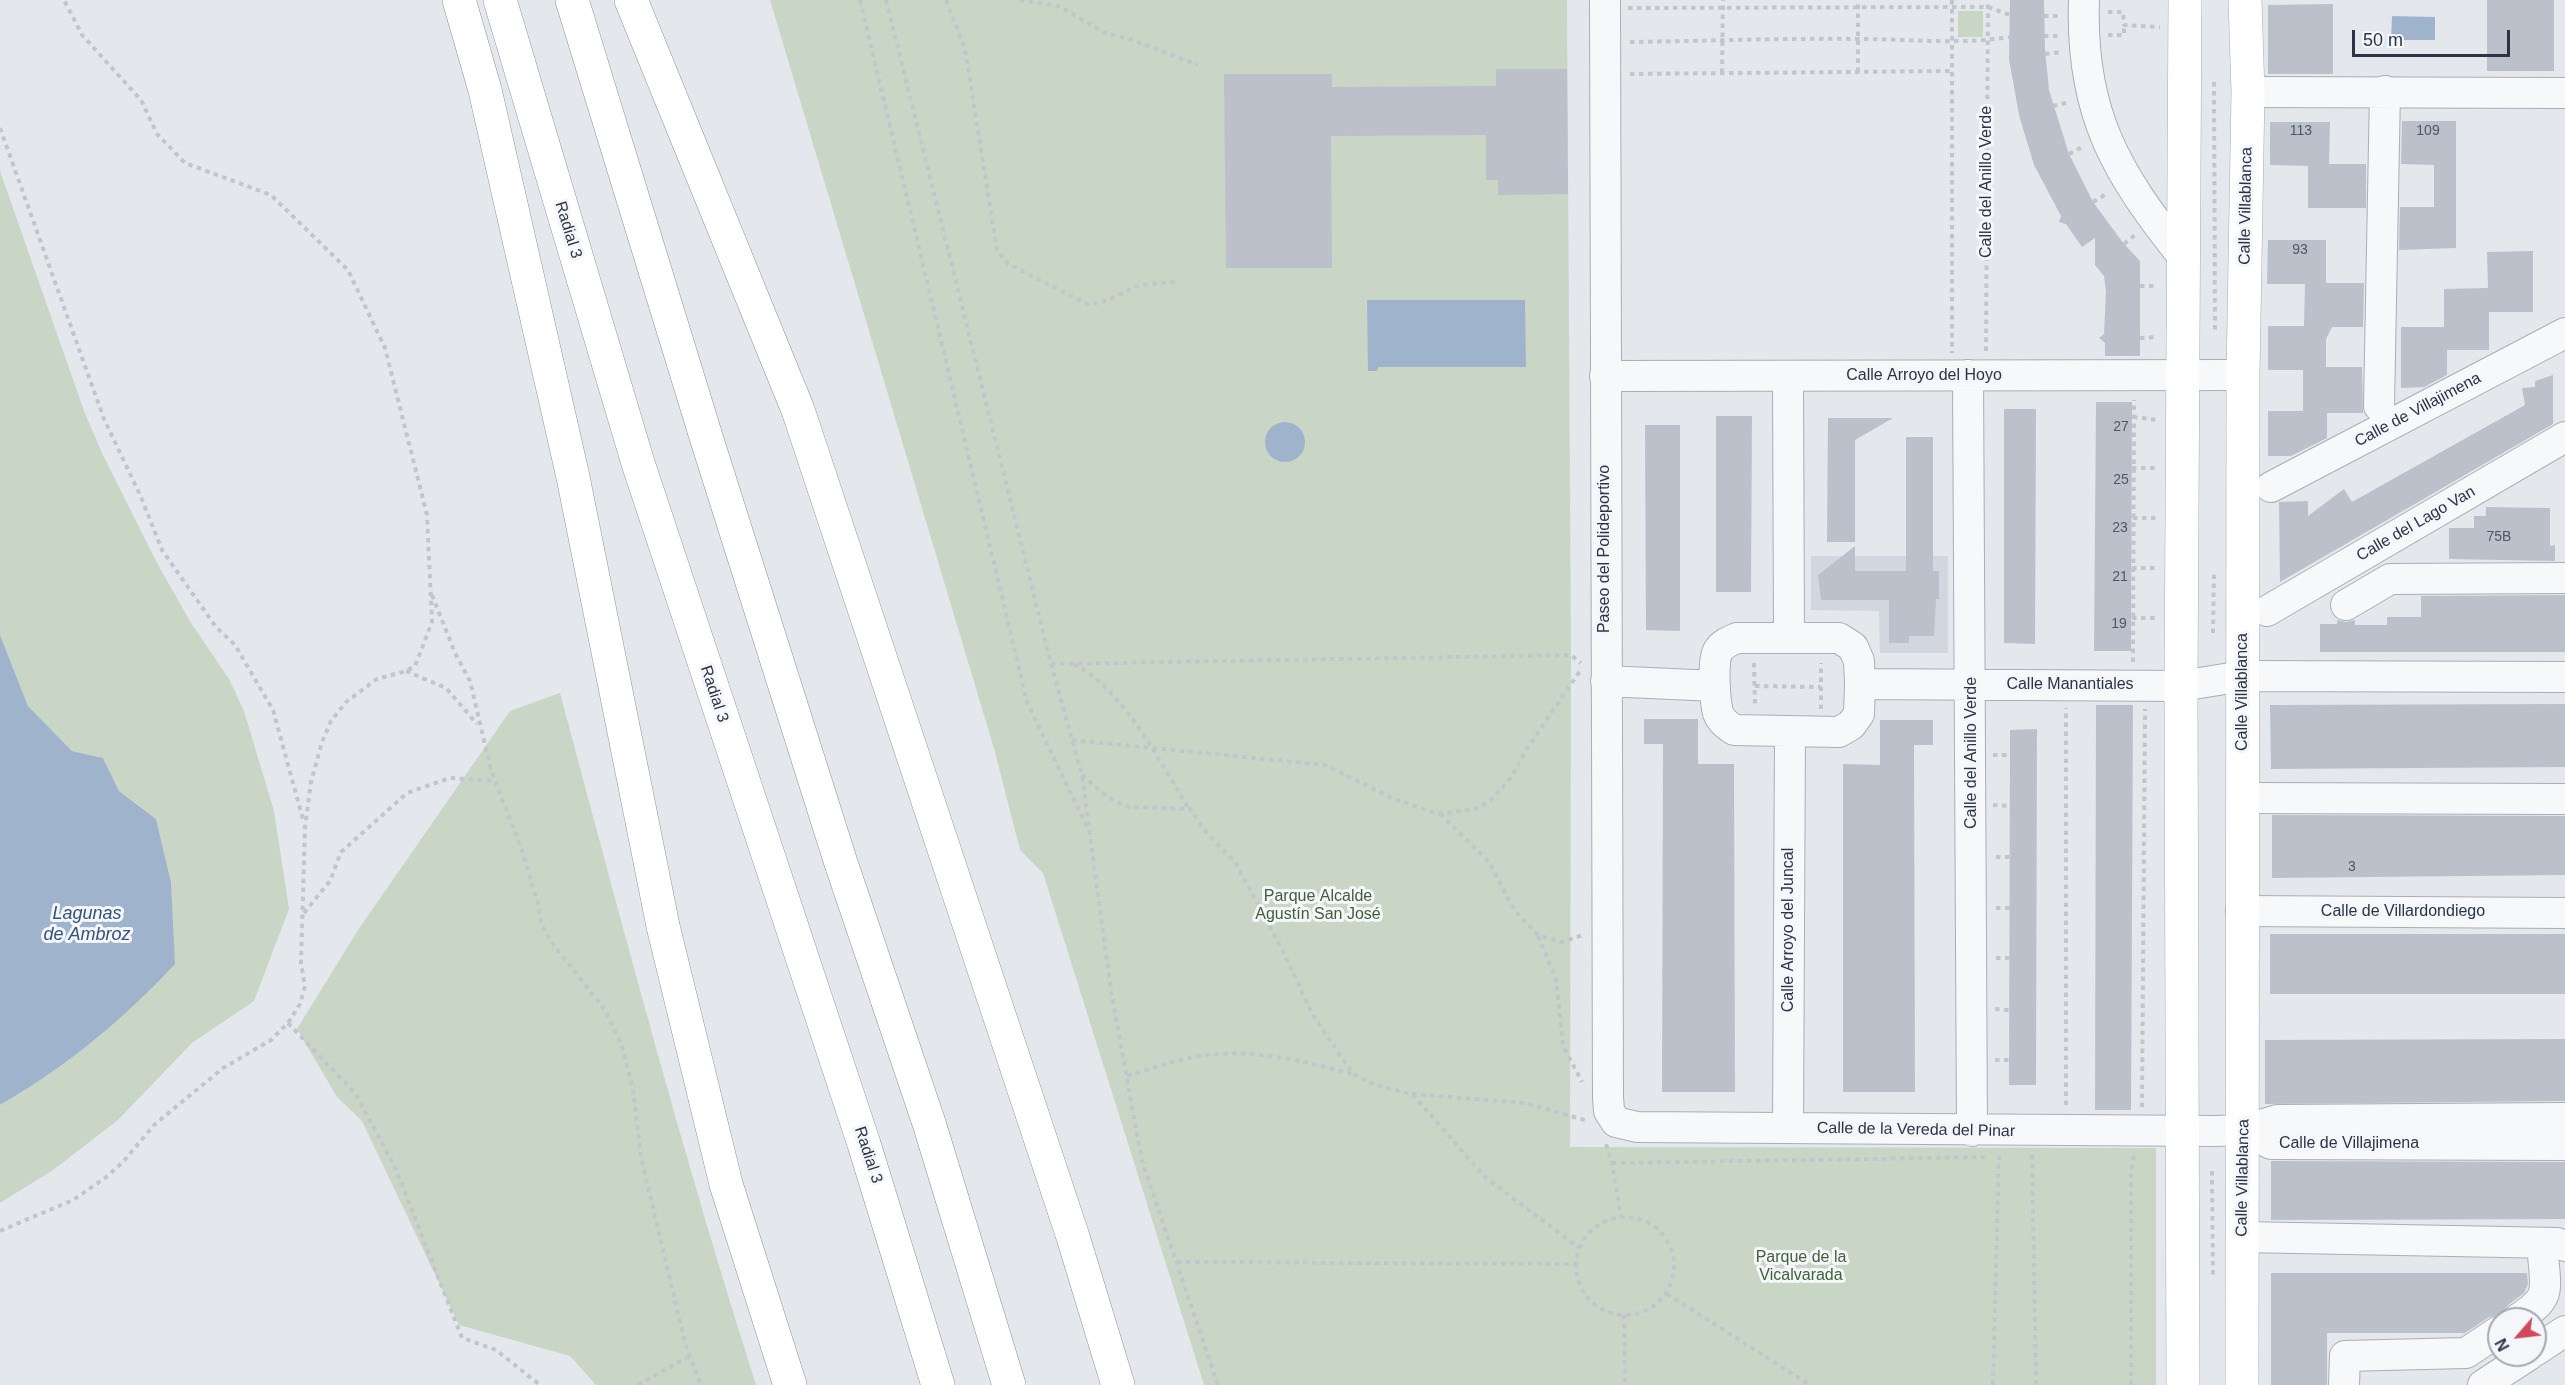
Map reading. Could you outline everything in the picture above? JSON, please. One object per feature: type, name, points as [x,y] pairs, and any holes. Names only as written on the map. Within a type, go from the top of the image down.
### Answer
[{"type":"main road","points":[[459,0],[485,90],[573,477],[663,926],[726,1184],[790,1385]]},
{"type":"main road","name":"Radial 3","points":[[500,0],[638,463],[864,1144],[938,1385]]},
{"type":"main road","points":[[572,0],[711,452],[841,863],[929,1123],[1009,1385]]},
{"type":"main road","points":[[631,0],[798,410],[1073,1237],[1118,1385]]},
{"type":"main road","points":[[2183,1385],[2181,686],[2185,375],[2185,0]]},
{"type":"main road","name":"Calle Villablanca","points":[[2242,1385],[2243,375],[2248,92],[2245,0]]},
{"type":"street","points":[[2084,0],[2084,50],[2089,85],[2104,137],[2127,181],[2184,258]]},
{"type":"street","name":"Paseo del Polideportivo","points":[[1597,1092],[1595,673],[1605,376],[1613,4]]},
{"type":"street","name":"Calle de Villajimena","points":[[2379,406],[2385,91]]},
{"type":"street","points":[[2248,92],[2565,93]]},
{"type":"street","name":"Calle de Villajimena","points":[[2271,487],[2565,333]]},
{"type":"street","name":"Calle Arroyo del Hoyo","points":[[1605,376],[1788,376],[1960,369],[2243,375]]},
{"type":"street","name":"Calle del Anillo Verde","points":[[1960,369],[1972,684],[1972,1131]]},
{"type":"street","points":[[1788,376],[1790,638]]},
{"type":"street","name":"Calle del Lago Van","points":[[2267,611],[2565,436]]},
{"type":"street","points":[[2346,605],[2390,579],[2565,578]]},
{"type":"street","points":[[1737,638],[1790,638],[1839,639],[1852,647],[1859,661],[1859,714],[1851,725],[1839,732],[1734,730],[1724,723],[1719,713],[1715,686],[1717,652],[1726,643],[1737,638]]},
{"type":"street","points":[[1595,673],[1715,686]]},
{"type":"street","points":[[2243,676],[2565,677]]},
{"type":"street","name":"Calle Manantiales","points":[[1860,684],[2181,686],[2243,676]]},
{"type":"street","name":"Calle Arroyo del Juncal","points":[[1788,1128],[1790,732]]},
{"type":"street","points":[[2242,798],[2565,799]]},
{"type":"street","name":"Calle de Villardondiego","points":[[2241,911],[2565,913]]},
{"type":"street","name":"Calle de la Vereda del Pinar","points":[[1597,1092],[1616,1122],[1637,1127],[1972,1131],[2244,1130]]},
{"type":"street","name":"Calle de Villajimena","points":[[2244,1130],[2277,1120],[2565,1118]]},
{"type":"street","name":"Calle de Villajimena","points":[[2244,1130],[2277,1144],[2565,1145]]},
{"type":"street","points":[[2242,1248],[2558,1252],[2541,1304],[2536,1307]]},
{"type":"street","points":[[2547,1343],[2565,1331]]},
{"type":"street","points":[[2344,1385],[2345,1356],[2466,1353],[2487,1339]]},
{"type":"street","points":[[2483,1385],[2511,1367]]},
{"type":"path","points":[[0,1231],[73,1200],[105,1178],[123,1162],[154,1125],[214,1075],[272,1040],[288,1023],[300,1004],[305,986],[301,963],[305,827],[311,782],[331,721],[346,702],[377,679],[406,671],[415,666],[432,622],[427,514],[385,348],[348,270],[271,195],[185,163],[157,134],[141,100],[82,35],[64,0]]},
{"type":"path","points":[[860,0],[1027,702],[1090,834]]},
{"type":"path","points":[[886,0],[1051,664],[1082,775],[1111,992],[1142,1161],[1218,1385]]},
{"type":"path","points":[[946,0],[965,49],[998,250],[1008,264],[1089,304],[1105,301],[1140,285],[1175,282]]},
{"type":"path","points":[[1020,0],[1059,6],[1107,34],[1198,65]]},
{"type":"path","points":[[1722,73],[1723,0]]},
{"type":"path","points":[[1858,0],[1858,72]]},
{"type":"path","points":[[1952,0],[1960,369]]},
{"type":"path","name":"Calle del Anillo Verde","points":[[1986,352],[1988,0]]},
{"type":"path","points":[[1613,4],[1723,10],[1858,7],[1988,8],[2010,15]]},
{"type":"path","points":[[1622,42],[1858,39],[1952,41],[2010,37]]},
{"type":"path","points":[[1623,74],[1953,71]]},
{"type":"path","points":[[2214,77],[2214,333]]},
{"type":"path","points":[[2053,106],[2077,100]]},
{"type":"path","points":[[0,128],[105,419],[162,549],[216,627],[235,645],[273,710],[305,827]]},
{"type":"path","points":[[2069,154],[2088,145]]},
{"type":"path","points":[[2094,202],[2111,191]]},
{"type":"path","points":[[2140,286],[2161,286]]},
{"type":"path","points":[[2208,334],[2221,333]]},
{"type":"path","points":[[2133,665],[2134,393]]},
{"type":"path","points":[[2133,417],[2155,419]]},
{"type":"path","points":[[2132,468],[2156,468]]},
{"type":"path","points":[[2133,518],[2155,518]]},
{"type":"path","points":[[2132,568],[2156,568]]},
{"type":"path","points":[[430,592],[455,653],[470,681],[479,727],[495,781],[521,848],[541,924],[552,943],[605,1010],[622,1046],[633,1089],[641,1157],[690,1356],[701,1385]]},
{"type":"path","points":[[2132,618],[2163,618]]},
{"type":"path","points":[[1754,638],[1756,731]]},
{"type":"path","points":[[1820,732],[1821,638]]},
{"type":"path","points":[[1051,664],[1571,655],[1595,673],[1526,750],[1510,778],[1490,802],[1475,809],[1439,814]]},
{"type":"path","points":[[1073,663],[1089,672],[1105,687],[1150,746],[1205,831],[1235,862],[1285,955],[1312,1014],[1353,1074]]},
{"type":"path","points":[[406,671],[447,688],[479,727]]},
{"type":"path","points":[[1755,686],[1821,687]]},
{"type":"path","points":[[2066,701],[2066,1110]]},
{"type":"path","points":[[2142,1114],[2145,702]]},
{"type":"path","points":[[1072,740],[1325,765],[1394,799],[1439,814],[1489,862],[1514,910],[1538,935],[1556,979],[1563,1046],[1597,1092]]},
{"type":"path","points":[[1986,756],[2011,755]]},
{"type":"path","points":[[1082,775],[1107,797],[1128,807],[1190,809]]},
{"type":"path","points":[[303,914],[330,881],[341,852],[407,794],[450,777],[495,781]]},
{"type":"path","points":[[1986,805],[2010,806]]},
{"type":"path","points":[[1538,935],[1561,942],[1589,933]]},
{"type":"path","points":[[288,1023],[355,1093],[395,1167],[462,1338],[496,1350],[540,1385]]},
{"type":"path","points":[[1127,1076],[1195,1057],[1258,1054],[1305,1061],[1353,1074],[1375,1085],[1412,1094],[1525,1103],[1592,1123]]},
{"type":"path","points":[[1412,1094],[1485,1177],[1579,1248]]},
{"type":"path","points":[[1607,1147],[1621,1216]]},
{"type":"path","points":[[1993,1385],[1999,1148]]},
{"type":"path","points":[[2031,1151],[2036,1385]]},
{"type":"path","points":[[2131,1385],[2131,1173],[2135,1151]]},
{"type":"path","points":[[1612,1163],[1998,1157]]},
{"type":"path","points":[[1621,1216],[1640,1219],[1657,1228],[1668,1242],[1674,1268],[1666,1293],[1652,1307],[1636,1314],[1624,1315],[1608,1312],[1595,1305],[1578,1281],[1576,1264],[1579,1248],[1588,1234],[1603,1222],[1621,1216]]},
{"type":"path","points":[[1177,1262],[1576,1264]]},
{"type":"path","points":[[1666,1293],[1810,1385]]},
{"type":"path","points":[[1624,1315],[1625,1385]]},
{"type":"path","points":[[638,1385],[690,1356]]},
{"type":"shaded area","points":[[1811,556],[1948,556],[1948,653],[1880,653],[1879,611],[1811,610]]},
{"type":"green space","points":[[770,0],[1567,0],[1571,655],[1570,1147],[2156,1148],[2156,1385],[1204,1385],[1043,873],[1020,850],[995,752]]},
{"type":"green space","points":[[1958,11],[1983,11],[1983,37],[1958,37]]},
{"type":"green space","points":[[0,171],[84,411],[102,453],[156,561],[191,623],[229,679],[244,711],[274,811],[289,909],[254,1001],[192,1043],[118,1120],[53,1170],[0,1203],[0,1105],[48,1075],[93,1041],[155,985],[174,964],[171,882],[156,819],[119,791],[103,758],[72,751],[28,706],[0,635]]},
{"type":"green space","points":[[560,693],[678,1127],[756,1385],[596,1385],[570,1356],[459,1325],[362,1121],[337,1097],[297,1029],[358,930],[510,711]]},
{"type":"water","points":[[2392,16],[2435,17],[2435,40],[2391,40]]},
{"type":"water","points":[[1367,300],[1525,300],[1526,367],[1378,367],[1377,371],[1368,371]]},
{"type":"water","points":[[1285,422],[1293,423],[1299,428],[1304,434],[1304,450],[1299,456],[1293,461],[1285,462],[1277,461],[1271,456],[1266,450],[1265,442],[1266,434],[1271,428],[1277,423]]},
{"type":"water","name":"Lagunas de Ambroz","points":[[0,635],[28,706],[72,751],[103,758],[119,791],[156,819],[171,882],[175,964],[93,1041],[48,1075],[0,1105]]},
{"type":"building","points":[[2010,0],[2044,0],[2049,90],[2069,154],[2093,202],[2124,244],[2140,261],[2140,356],[2105,356],[2105,343],[2099,338],[2104,334],[2106,291],[2104,276],[2095,265],[2095,238],[2082,247],[2066,224],[2059,222],[2061,216],[2034,165],[2019,115],[2009,59]]},
{"type":"building","points":[[2487,0],[2554,0],[2554,71],[2487,71]]},
{"type":"building","points":[[2333,4],[2333,74],[2268,74],[2268,5]]},
{"type":"building","points":[[1496,69],[1567,69],[1568,194],[1498,195],[1498,180],[1486,180],[1486,135],[1331,136],[1332,268],[1226,268],[1224,74],[1332,74],[1332,87],[1496,86]]},
{"type":"building","points":[[2402,121],[2456,121],[2456,248],[2399,250],[2400,207],[2434,207],[2434,165],[2401,164]]},
{"type":"building","points":[[2270,122],[2330,122],[2329,164],[2366,164],[2366,208],[2308,208],[2308,166],[2270,165]]},
{"type":"building","points":[[2268,240],[2326,240],[2326,283],[2364,283],[2363,327],[2332,327],[2326,339],[2326,367],[2362,367],[2363,413],[2327,413],[2327,438],[2291,456],[2268,456],[2268,411],[2303,411],[2303,370],[2268,370],[2268,326],[2304,326],[2305,284],[2267,284]]},
{"type":"building","points":[[2533,251],[2533,312],[2489,312],[2489,350],[2447,350],[2447,375],[2424,387],[2401,388],[2401,327],[2444,327],[2444,289],[2488,288],[2487,252]]},
{"type":"building","points":[[2553,375],[2553,424],[2280,582],[2279,502],[2308,501],[2308,516],[2344,489],[2352,502],[2525,405],[2522,388],[2535,387],[2535,381]]},
{"type":"building","points":[[2096,402],[2132,402],[2131,651],[2094,651]]},
{"type":"building","points":[[2004,409],[2036,409],[2035,644],[2004,643]]},
{"type":"building","points":[[1716,416],[1752,416],[1751,592],[1716,592]]},
{"type":"building","points":[[1828,418],[1893,418],[1855,440],[1855,542],[1827,542]]},
{"type":"building","points":[[1645,425],[1680,425],[1680,631],[1646,630]]},
{"type":"building","points":[[1906,437],[1933,437],[1933,571],[1939,571],[1939,599],[1936,599],[1934,636],[1909,636],[1909,643],[1889,643],[1889,600],[1821,600],[1818,575],[1855,546],[1855,571],[1906,571]]},
{"type":"building","points":[[2486,507],[2550,508],[2550,546],[2555,545],[2555,561],[2449,559],[2449,528],[2474,528],[2474,516],[2486,516]]},
{"type":"building","points":[[2565,595],[2565,652],[2320,652],[2320,624],[2337,624],[2337,620],[2346,622],[2355,620],[2355,625],[2387,625],[2387,617],[2421,617],[2421,596]]},
{"type":"building","points":[[2565,704],[2565,767],[2271,769],[2270,705]]},
{"type":"building","points":[[2096,705],[2133,705],[2131,1110],[2095,1110]]},
{"type":"building","points":[[1644,719],[1698,719],[1698,764],[1734,764],[1735,1092],[1662,1092],[1663,744],[1644,744]]},
{"type":"building","points":[[1880,720],[1933,720],[1933,745],[1914,745],[1915,1092],[1843,1092],[1843,764],[1880,765]]},
{"type":"building","points":[[2037,729],[2036,1085],[2009,1085],[2010,730]]},
{"type":"building","points":[[2272,815],[2565,816],[2565,875],[2272,878]]},
{"type":"building","points":[[2270,934],[2565,934],[2565,994],[2270,994]]},
{"type":"building","points":[[2565,1039],[2565,1101],[2265,1104],[2265,1040]]},
{"type":"building","points":[[2271,1161],[2565,1162],[2565,1219],[2271,1220]]},
{"type":"building","points":[[2271,1273],[2527,1273],[2528,1284],[2524,1293],[2507,1307],[2487,1307],[2487,1318],[2465,1333],[2327,1333],[2327,1385],[2271,1385]]},
{"type":"park label","name":"Parque Alcalde Agustín San José","points":[[1318,906]]},
{"type":"park label","name":"Parque de la Vicalvarada","points":[[1801,1267]]}]
